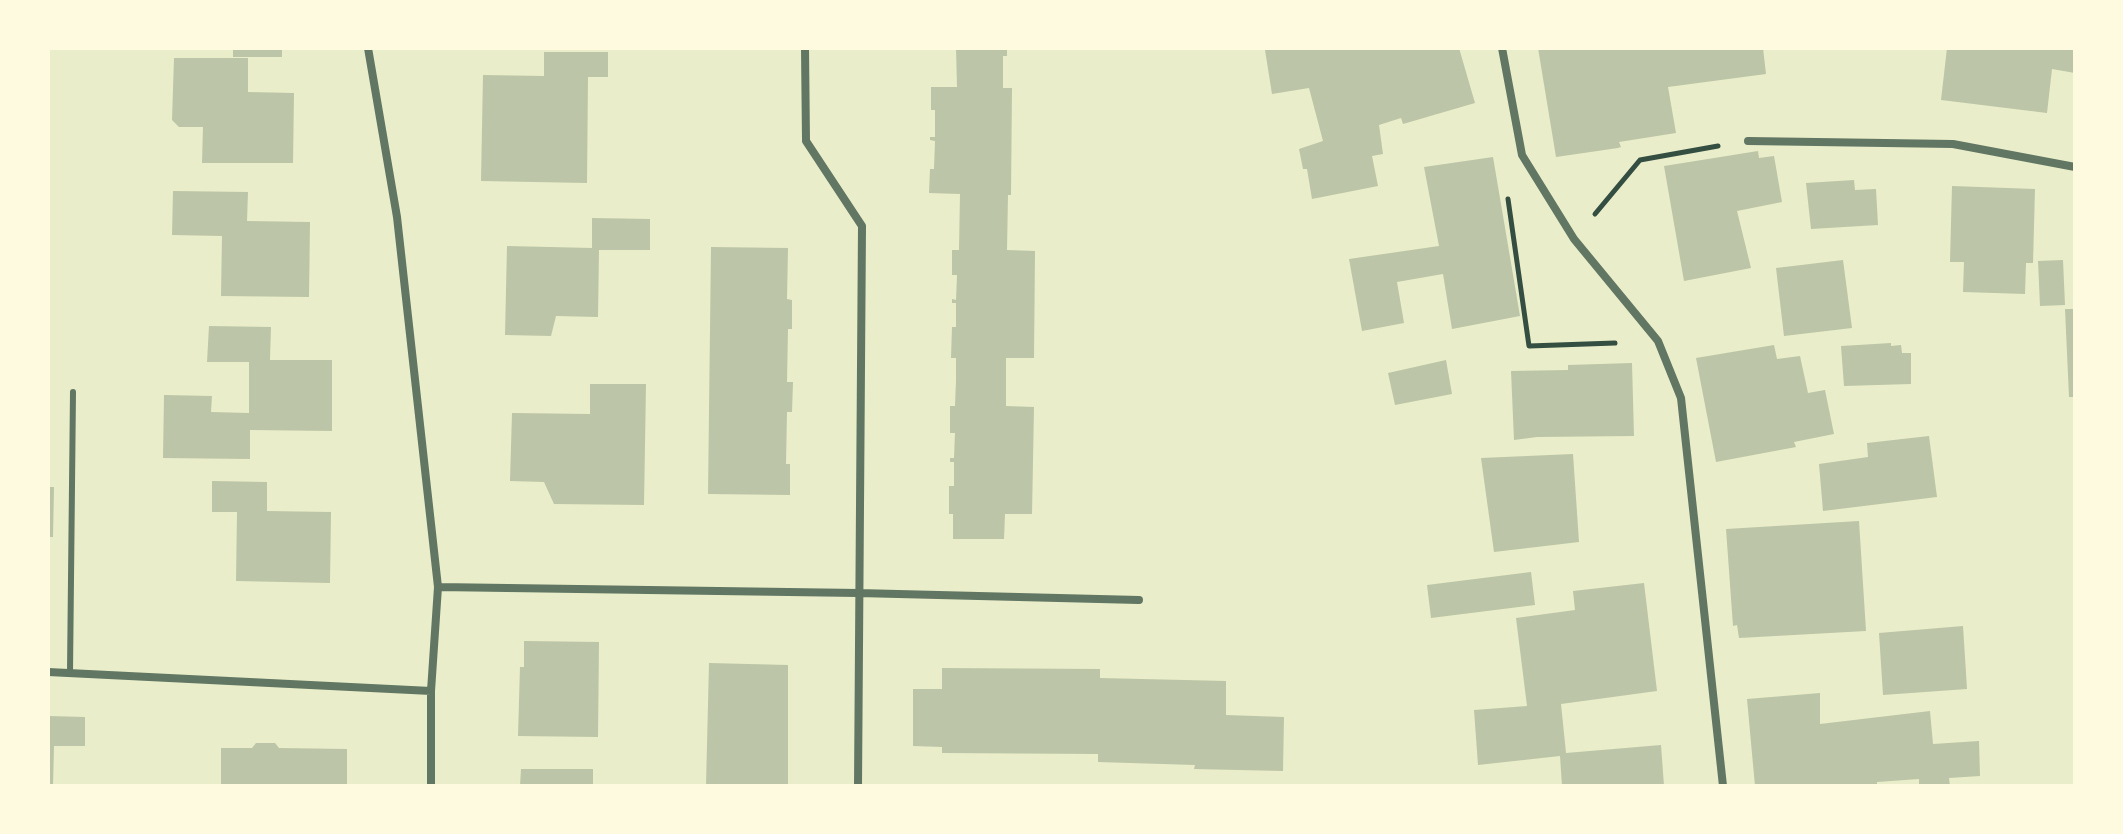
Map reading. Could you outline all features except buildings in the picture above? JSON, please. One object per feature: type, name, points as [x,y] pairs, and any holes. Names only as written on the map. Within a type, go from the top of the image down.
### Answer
[{"type":"street","points":[[368,48],[397,217],[438,587],[431,691],[431,786]]},
{"type":"street","points":[[805,48],[806,141],[862,226],[858,786]]},
{"type":"street","points":[[1502,48],[1522,155],[1574,239],[1658,341],[1681,398],[1723,786]]},
{"type":"street","points":[[1748,141],[1953,144],[2075,167]]},
{"type":"street","points":[[438,587],[1139,600]]},
{"type":"street","points":[[48,672],[431,691]]},
{"type":"lane","points":[[70,672],[73,392]]},
{"type":"path","points":[[1574,239],[1640,160],[1748,141]]},
{"type":"path","points":[[1522,155],[1504,172],[1529,346],[1658,341]]}]
